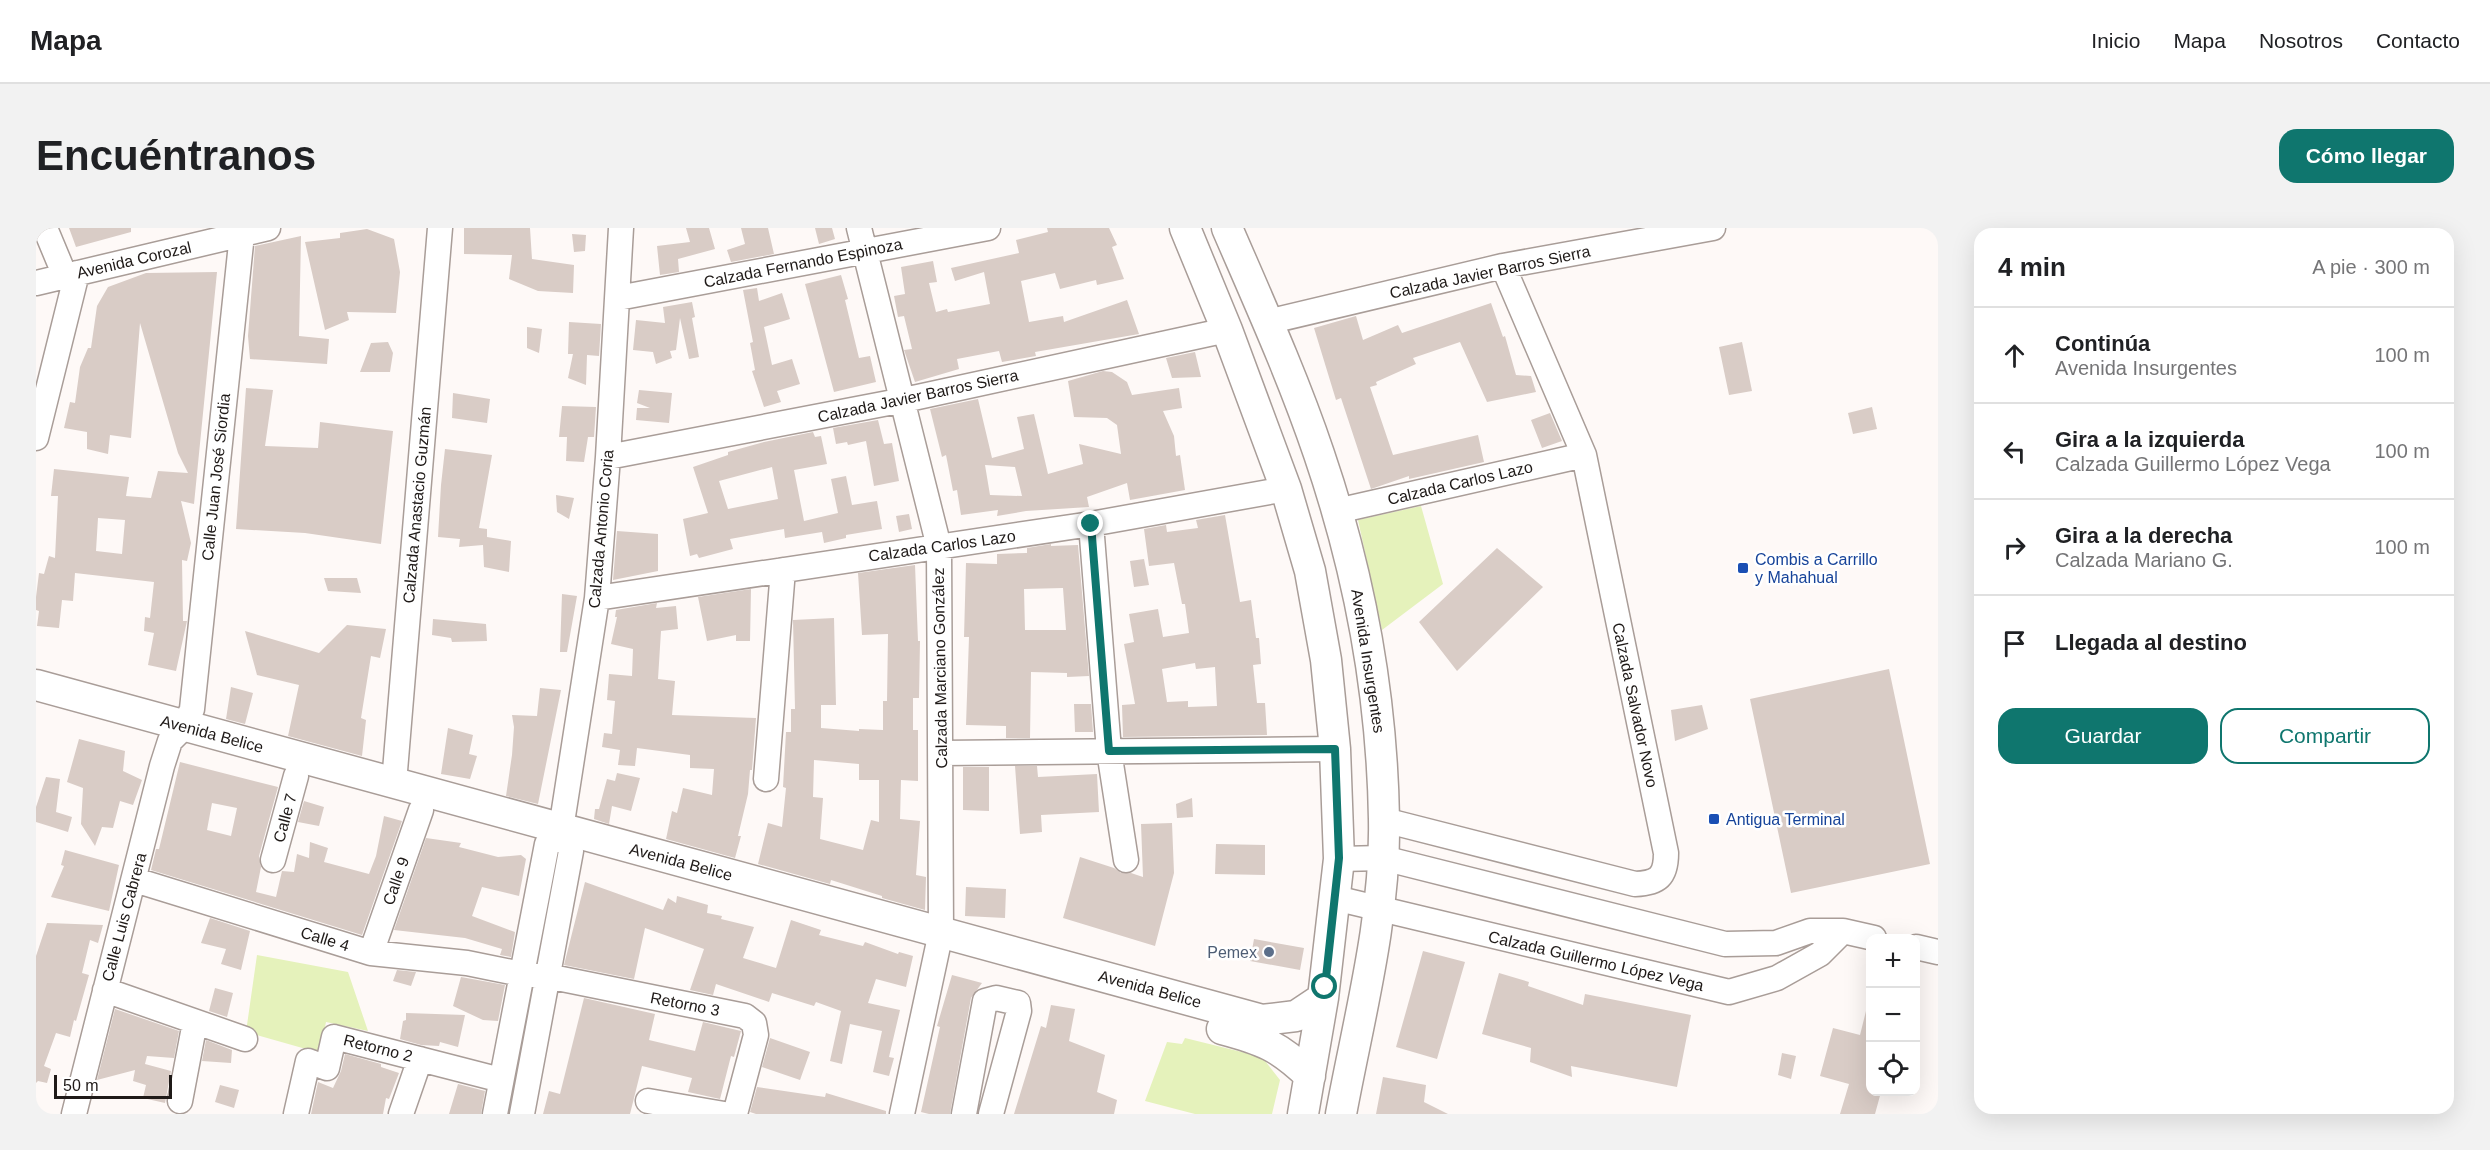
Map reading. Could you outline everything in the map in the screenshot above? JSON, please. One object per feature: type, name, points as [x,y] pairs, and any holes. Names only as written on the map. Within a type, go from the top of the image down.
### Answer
[{"type":"main road","points":[[1185,228],[1227,330],[1286,489],[1310,571],[1326,660],[1335,749],[1339,858],[1323,998],[1304,1114]]},
{"type":"main road","name":"Avenida Insurgentes","points":[[1227,228],[1318,452],[1337,511],[1354,573],[1367,638],[1380,737],[1384,819],[1378,910],[1341,1114]]},
{"type":"main road","name":"Avenida Belice","points":[[36,685],[296,776],[421,810],[559,841],[939,942],[1262,1020],[1296,1016],[1323,998]]},
{"type":"main road","name":"Avenida Belice","points":[[36,704],[394,783],[559,841]]},
{"type":"main road","name":"Avenida Belice","points":[[939,942],[1258,1039],[1289,1056],[1310,1076]]},
{"type":"street","points":[[36,438],[71,275],[45,228]]},
{"type":"street","name":"Avenida Corozal","points":[[36,283],[241,231],[268,228]]},
{"type":"street","name":"Calzada Anastacio Guzmán","points":[[394,783],[440,228]]},
{"type":"street","name":"Calzada Antonio Coria","points":[[559,841],[597,598],[608,457],[621,228]]},
{"type":"street","name":"Calzada Marciano González","points":[[860,228],[939,547],[941,753],[939,942],[902,1114]]},
{"type":"street","name":"Calzada Fernando Espinoza","points":[[618,298],[988,228]]},
{"type":"street","name":"Calzada Javier Barros Sierra","points":[[1267,322],[1503,266],[1713,228]]},
{"type":"street","name":"Calle Juan José Siordia","points":[[178,734],[192,708],[241,231]]},
{"type":"street","name":"Calzada Salvador Novo","points":[[1384,819],[1635,884],[1649,883],[1659,878],[1666,867],[1666,853],[1584,455],[1503,266]]},
{"type":"street","name":"Calzada Javier Barros Sierra","points":[[608,457],[904,400],[1227,330]]},
{"type":"street","name":"Calzada Carlos Lazo","points":[[1337,511],[1584,455]]},
{"type":"street","name":"Calzada Carlos Lazo","points":[[597,598],[1091,524],[1286,489]]},
{"type":"street","points":[[1091,524],[1109,751],[1126,860]]},
{"type":"street","points":[[766,779],[783,570]]},
{"type":"street","name":"Calle Luis Cabrera","points":[[74,1114],[135,880],[178,734]]},
{"type":"street","points":[[941,753],[1335,749]]},
{"type":"street","name":"Calle 7","points":[[273,860],[296,776]]},
{"type":"street","name":"Calle 9","points":[[371,952],[421,810]]},
{"type":"street","points":[[495,1114],[521,974],[559,841]]},
{"type":"street","points":[[522,1114],[547,976],[559,841]]},
{"type":"street","points":[[1339,858],[1383,858],[1725,944],[1776,942],[1810,931],[1843,931],[1866,937]]},
{"type":"street","name":"Calle 4","points":[[135,880],[371,952],[467,963],[521,974]]},
{"type":"street","name":"Calzada Guillermo López Vega","points":[[1335,898],[1729,992],[1777,978],[1820,954],[1843,931]]},
{"type":"street","points":[[1920,948],[1938,952]]},
{"type":"street","name":"Retorno 3","points":[[521,974],[547,976],[745,1016],[754,1023],[756,1035],[735,1114]]},
{"type":"street","points":[[105,990],[245,1039]]},
{"type":"street","points":[[964,1114],[985,1001],[996,998],[1018,1003],[1019,1011],[991,1114]]},
{"type":"street","points":[[180,1101],[195,1022]]},
{"type":"street","name":"Retorno 2","points":[[296,1114],[308,1062],[327,1068],[334,1037],[501,1080]]},
{"type":"street","name":"Retorno 2","points":[[400,1114],[420,1059]]},
{"type":"street","points":[[648,1101],[724,1114]]},
{"type":"green space","points":[[1421,506],[1443,584],[1382,630],[1358,520]]},
{"type":"green space","points":[[257,955],[348,972],[368,1031],[326,1022],[320,1053],[246,1032]]},
{"type":"green space","points":[[1185,1038],[1262,1057],[1280,1080],[1272,1114],[1195,1114],[1145,1101],[1167,1042],[1182,1044]]},
{"type":"building","points":[[69,228],[131,228],[131,232],[76,247]]},
{"type":"building","points":[[464,228],[530,228],[532,259],[574,265],[573,293],[538,291],[509,279],[512,255],[464,254]]},
{"type":"building","points":[[686,228],[709,228],[715,249],[678,259],[679,272],[660,275],[657,246],[690,242]]},
{"type":"building","points":[[741,228],[768,228],[774,254],[731,262],[727,250],[745,244]]},
{"type":"building","points":[[815,228],[832,228],[835,239],[819,244]]},
{"type":"building","points":[[1047,228],[1109,228],[1117,245],[1112,247],[1124,279],[1097,285],[1096,280],[1060,289],[1055,273],[1021,281],[1029,322],[1063,316],[1064,322],[1127,300],[1139,334],[1035,352],[1036,356],[1002,362],[999,351],[957,359],[959,369],[915,382],[904,350],[912,349],[904,316],[898,317],[894,296],[905,294],[901,267],[933,261],[937,282],[929,283],[936,312],[990,304],[984,272],[955,281],[951,268],[1019,253],[1016,240],[1048,232]]},
{"type":"building","points":[[367,229],[394,239],[400,272],[396,313],[347,312],[349,320],[325,330],[305,242],[340,238],[340,233]]},
{"type":"building","points":[[572,234],[586,235],[585,251],[574,252]]},
{"type":"building","points":[[301,236],[299,336],[329,339],[327,364],[250,359],[248,336],[255,246]]},
{"type":"building","points":[[217,272],[194,504],[181,501],[191,543],[187,561],[182,560],[183,621],[187,621],[176,671],[148,665],[154,633],[144,631],[145,617],[150,618],[154,582],[75,573],[73,601],[62,600],[59,628],[37,626],[39,611],[36,610],[36,597],[39,573],[44,574],[49,556],[55,558],[58,496],[51,496],[54,469],[129,477],[126,496],[151,498],[158,471],[188,473],[178,453],[140,323],[131,438],[110,435],[108,454],[87,449],[87,432],[64,428],[70,402],[75,403],[80,367],[88,348],[91,348],[97,306],[108,287],[146,273]],"holes":[[[98,518],[125,520],[122,554],[96,551]]]},
{"type":"building","points":[[841,275],[859,358],[870,356],[876,382],[834,392],[805,284]]},
{"type":"building","points":[[757,288],[759,301],[782,293],[790,319],[764,327],[772,365],[792,359],[800,384],[777,391],[781,402],[764,407],[752,371],[755,370],[750,343],[753,342],[743,290]]},
{"type":"building","points":[[692,302],[695,317],[692,318],[699,357],[689,359],[680,318],[676,350],[670,351],[672,358],[656,364],[653,352],[633,350],[636,320],[665,323],[663,307]]},
{"type":"building","points":[[1491,303],[1503,337],[1505,336],[1516,375],[1531,376],[1536,392],[1487,402],[1460,342],[1413,358],[1416,364],[1370,387],[1393,455],[1478,435],[1484,462],[1409,479],[1409,476],[1371,489],[1341,398],[1336,400],[1314,328],[1356,316],[1363,340],[1398,325],[1402,333]]},
{"type":"building","points":[[569,322],[601,324],[599,356],[587,355],[586,385],[568,378],[573,354],[568,354]]},
{"type":"building","points":[[527,327],[542,329],[539,353],[527,348]]},
{"type":"building","points":[[388,342],[393,353],[390,372],[360,372],[371,343]]},
{"type":"building","points":[[1742,342],[1752,391],[1729,395],[1719,347]]},
{"type":"building","points":[[1195,352],[1201,377],[1172,378],[1166,358]]},
{"type":"building","points":[[1103,371],[1112,372],[1127,382],[1132,395],[1179,388],[1182,408],[1163,411],[1174,436],[1176,456],[1180,455],[1185,490],[1130,500],[1127,483],[1087,497],[1089,507],[1026,511],[997,516],[998,510],[961,515],[957,490],[953,491],[946,455],[942,457],[930,409],[978,399],[992,458],[1024,449],[1017,417],[1034,414],[1048,474],[1083,464],[1079,444],[1121,454],[1117,425],[1107,418],[1074,417],[1068,381]],"holes":[[[985,465],[1015,467],[1022,496],[990,495]]]},
{"type":"building","points":[[246,388],[273,390],[265,446],[318,448],[320,422],[393,431],[381,544],[305,533],[236,529]]},
{"type":"building","points":[[639,390],[672,393],[669,423],[636,420],[637,408],[650,408],[637,403]]},
{"type":"building","points":[[453,393],[490,399],[487,423],[452,418]]},
{"type":"building","points":[[562,406],[596,407],[594,437],[588,437],[584,462],[566,461],[567,437],[559,437]]},
{"type":"building","points":[[1872,407],[1877,429],[1853,434],[1848,413]]},
{"type":"building","points":[[1550,413],[1562,441],[1542,448],[1531,420]]},
{"type":"building","points":[[878,420],[884,444],[892,443],[899,481],[874,486],[866,441],[848,445],[847,442],[836,444],[833,428]]},
{"type":"building","points":[[813,432],[815,437],[821,436],[827,464],[794,470],[804,521],[838,513],[831,479],[846,476],[852,505],[877,501],[882,529],[846,535],[846,538],[824,543],[822,532],[785,538],[784,529],[730,539],[733,549],[699,558],[697,554],[690,556],[683,519],[708,513],[693,467],[728,455],[728,452]],"holes":[[[772,467],[778,499],[728,509],[719,481]]]},
{"type":"building","points":[[445,449],[492,455],[479,528],[487,529],[487,537],[511,541],[509,572],[484,567],[483,545],[459,547],[460,539],[438,537]]},
{"type":"building","points":[[556,495],[574,498],[569,519],[557,512]]},
{"type":"building","points":[[909,514],[912,529],[899,532],[896,516]]},
{"type":"building","points":[[1225,515],[1240,602],[1251,600],[1256,638],[1259,638],[1261,664],[1253,665],[1257,703],[1265,703],[1267,735],[1123,737],[1122,705],[1135,704],[1124,644],[1134,642],[1129,614],[1158,609],[1163,637],[1189,633],[1185,604],[1182,604],[1174,563],[1149,566],[1144,529],[1166,525],[1167,532],[1198,528],[1196,520]],"holes":[[[1195,663],[1196,669],[1215,667],[1217,706],[1188,707],[1188,701],[1167,702],[1162,669]]]},
{"type":"building","points":[[617,531],[658,534],[658,571],[613,580]]},
{"type":"building","points":[[1051,544],[1051,546],[1078,545],[1089,676],[1067,677],[1067,673],[1031,672],[1030,738],[1006,738],[1006,726],[966,725],[969,637],[964,637],[966,563],[997,564],[997,554],[1027,553],[1027,548]],"holes":[[[1063,588],[1066,630],[1025,630],[1024,589]]]},
{"type":"building","points":[[1497,548],[1543,587],[1457,671],[1419,622]]},
{"type":"building","points":[[1144,559],[1149,585],[1134,587],[1130,561]]},
{"type":"building","points":[[915,565],[918,641],[920,641],[919,698],[913,698],[913,730],[918,730],[918,781],[901,780],[900,819],[920,821],[916,875],[926,877],[925,910],[831,880],[830,884],[758,864],[768,823],[782,827],[786,788],[783,787],[786,732],[791,732],[791,709],[795,709],[793,620],[834,618],[836,705],[821,705],[821,728],[883,730],[883,701],[887,701],[888,634],[862,635],[858,573]],"holes":[[[814,760],[859,764],[859,780],[879,780],[879,822],[871,820],[863,850],[820,839],[823,798],[813,797]]]},
{"type":"building","points":[[324,578],[357,578],[361,593],[328,591]]},
{"type":"building","points":[[751,589],[750,641],[736,641],[736,635],[707,641],[698,597]]},
{"type":"building","points":[[562,594],[577,596],[567,652],[560,652]]},
{"type":"building","points":[[657,603],[656,608],[676,606],[678,629],[661,631],[658,679],[675,681],[672,715],[756,718],[752,770],[750,770],[748,794],[738,836],[741,836],[735,858],[666,839],[672,811],[677,813],[683,788],[712,795],[714,769],[690,768],[690,755],[637,748],[635,766],[618,765],[620,750],[602,747],[604,733],[612,734],[615,701],[607,700],[609,674],[632,676],[633,649],[611,644],[617,617],[615,617],[616,610]]},
{"type":"building","points":[[433,619],[486,624],[487,641],[452,642],[451,638],[432,635]]},
{"type":"building","points":[[347,625],[386,629],[380,658],[371,656],[361,718],[366,720],[362,756],[288,736],[299,685],[257,675],[245,631],[319,653]]},
{"type":"building","points":[[1889,669],[1930,864],[1791,893],[1750,699]]},
{"type":"building","points":[[231,687],[253,693],[245,724],[226,719]]},
{"type":"building","points":[[540,688],[561,690],[538,804],[506,796],[512,755],[514,727],[512,715],[537,716]]},
{"type":"building","points":[[1074,704],[1091,704],[1093,732],[1075,732]]},
{"type":"building","points":[[1702,705],[1708,729],[1675,741],[1671,710]]},
{"type":"building","points":[[448,728],[473,735],[469,754],[477,756],[470,779],[441,774]]},
{"type":"building","points":[[79,739],[125,751],[123,771],[142,780],[133,805],[120,801],[113,828],[102,827],[95,846],[81,824],[83,788],[67,782]]},
{"type":"building","points":[[180,762],[278,787],[259,856],[261,867],[256,892],[276,897],[282,871],[294,872],[297,854],[309,858],[310,842],[328,848],[324,862],[369,874],[376,856],[384,816],[402,821],[362,935],[151,870],[156,849],[159,849]],"holes":[[[212,803],[237,808],[231,836],[207,830]]]},
{"type":"building","points":[[1015,766],[1037,766],[1038,777],[1097,774],[1099,812],[1041,815],[1042,832],[1020,834]]},
{"type":"building","points":[[963,767],[989,767],[989,811],[963,810]]},
{"type":"building","points":[[617,773],[640,778],[631,811],[612,806],[609,824],[594,819],[595,809],[599,809],[607,779],[615,781]]},
{"type":"building","points":[[46,777],[60,779],[56,812],[72,817],[68,832],[36,822],[36,807]]},
{"type":"building","points":[[1192,798],[1193,817],[1177,818],[1176,804]]},
{"type":"building","points":[[304,801],[324,807],[319,826],[298,822]]},
{"type":"building","points":[[1172,823],[1174,873],[1155,946],[1063,918],[1080,857],[1114,868],[1121,873],[1143,877],[1141,824]]},
{"type":"building","points":[[426,838],[461,843],[459,847],[498,857],[521,855],[526,859],[519,896],[482,887],[472,916],[515,932],[511,957],[500,955],[502,949],[465,938],[394,930]]},
{"type":"building","points":[[1216,844],[1265,845],[1265,875],[1215,874]]},
{"type":"building","points":[[65,850],[119,865],[109,911],[51,897],[64,866],[61,865]]},
{"type":"building","points":[[585,882],[663,910],[668,898],[676,903],[677,896],[708,905],[707,913],[754,927],[743,958],[776,968],[791,920],[821,930],[819,935],[863,946],[865,942],[898,954],[899,952],[913,956],[906,987],[876,979],[868,1003],[900,1010],[889,1057],[894,1058],[889,1076],[873,1072],[882,1031],[850,1024],[842,1064],[830,1061],[841,1011],[816,1002],[814,1006],[772,993],[769,1002],[716,984],[713,995],[690,990],[704,949],[645,928],[634,979],[564,965]]},
{"type":"building","points":[[966,887],[1006,889],[1005,918],[965,916]]},
{"type":"building","points":[[210,918],[250,931],[241,970],[221,964],[226,949],[201,943]]},
{"type":"building","points":[[47,923],[103,925],[98,943],[90,940],[82,973],[89,975],[70,1037],[56,1033],[44,1066],[51,1069],[47,1083],[38,1081],[36,1083],[36,956]]},
{"type":"building","points":[[1254,939],[1304,948],[1300,970],[1250,961]]},
{"type":"building","points":[[1423,951],[1465,962],[1437,1059],[1396,1047]]},
{"type":"building","points":[[397,970],[416,972],[411,986],[393,981]]},
{"type":"building","points":[[1499,973],[1529,982],[1528,986],[1583,1005],[1585,994],[1691,1015],[1677,1087],[1571,1066],[1572,1077],[1530,1062],[1531,1048],[1482,1034]]},
{"type":"building","points":[[952,975],[982,983],[971,998],[950,1114],[929,1114],[921,1112],[940,1027],[937,1026]]},
{"type":"building","points":[[461,977],[505,985],[498,1021],[483,1020],[453,1006]]},
{"type":"building","points":[[215,988],[233,993],[227,1017],[209,1011]]},
{"type":"building","points":[[584,998],[655,1014],[649,1040],[695,1051],[703,1022],[741,1031],[734,1057],[731,1056],[720,1099],[688,1092],[692,1078],[642,1066],[630,1114],[543,1114],[549,1091],[560,1094]]},
{"type":"building","points":[[1051,1005],[1075,1009],[1069,1041],[1105,1055],[1097,1092],[1117,1100],[1114,1114],[1014,1114],[1041,1026],[1046,1028]]},
{"type":"building","points":[[115,1009],[179,1031],[174,1058],[147,1056],[145,1064],[171,1071],[165,1103],[143,1098],[146,1085],[133,1081],[135,1070],[97,1080]]},
{"type":"building","points":[[1866,1011],[1866,1096],[1880,1096],[1875,1114],[1840,1114],[1849,1084],[1820,1076],[1833,1028],[1860,1035]]},
{"type":"building","points":[[406,1013],[465,1015],[458,1047],[440,1042],[439,1046],[421,1045],[400,1039]]},
{"type":"building","points":[[770,1038],[810,1052],[800,1080],[762,1067]]},
{"type":"building","points":[[206,1040],[232,1050],[231,1063],[202,1061]]},
{"type":"building","points":[[1782,1053],[1796,1056],[1791,1079],[1778,1075]]},
{"type":"building","points":[[345,1054],[381,1064],[381,1067],[399,1073],[389,1099],[386,1098],[383,1114],[311,1114],[318,1082],[333,1088],[341,1071]]},
{"type":"building","points":[[1383,1077],[1426,1085],[1424,1102],[1448,1114],[1376,1114]]},
{"type":"building","points":[[458,1084],[485,1091],[481,1114],[449,1114]]},
{"type":"building","points":[[220,1085],[239,1090],[234,1108],[215,1102]]},
{"type":"building","points":[[757,1087],[825,1097],[826,1093],[886,1111],[886,1114],[756,1114],[750,1112]]},
{"type":"place","name":"Combis a Carrillo y Mahahual","points":[[1743,568]]},
{"type":"place","name":"Antigua Terminal","points":[[1714,819]]},
{"type":"place","name":"Pemex","points":[[1269,952]]},
{"type":"route","points":[[1091,524],[1109,751],[1335,749],[1339,858],[1325,987]]}]
